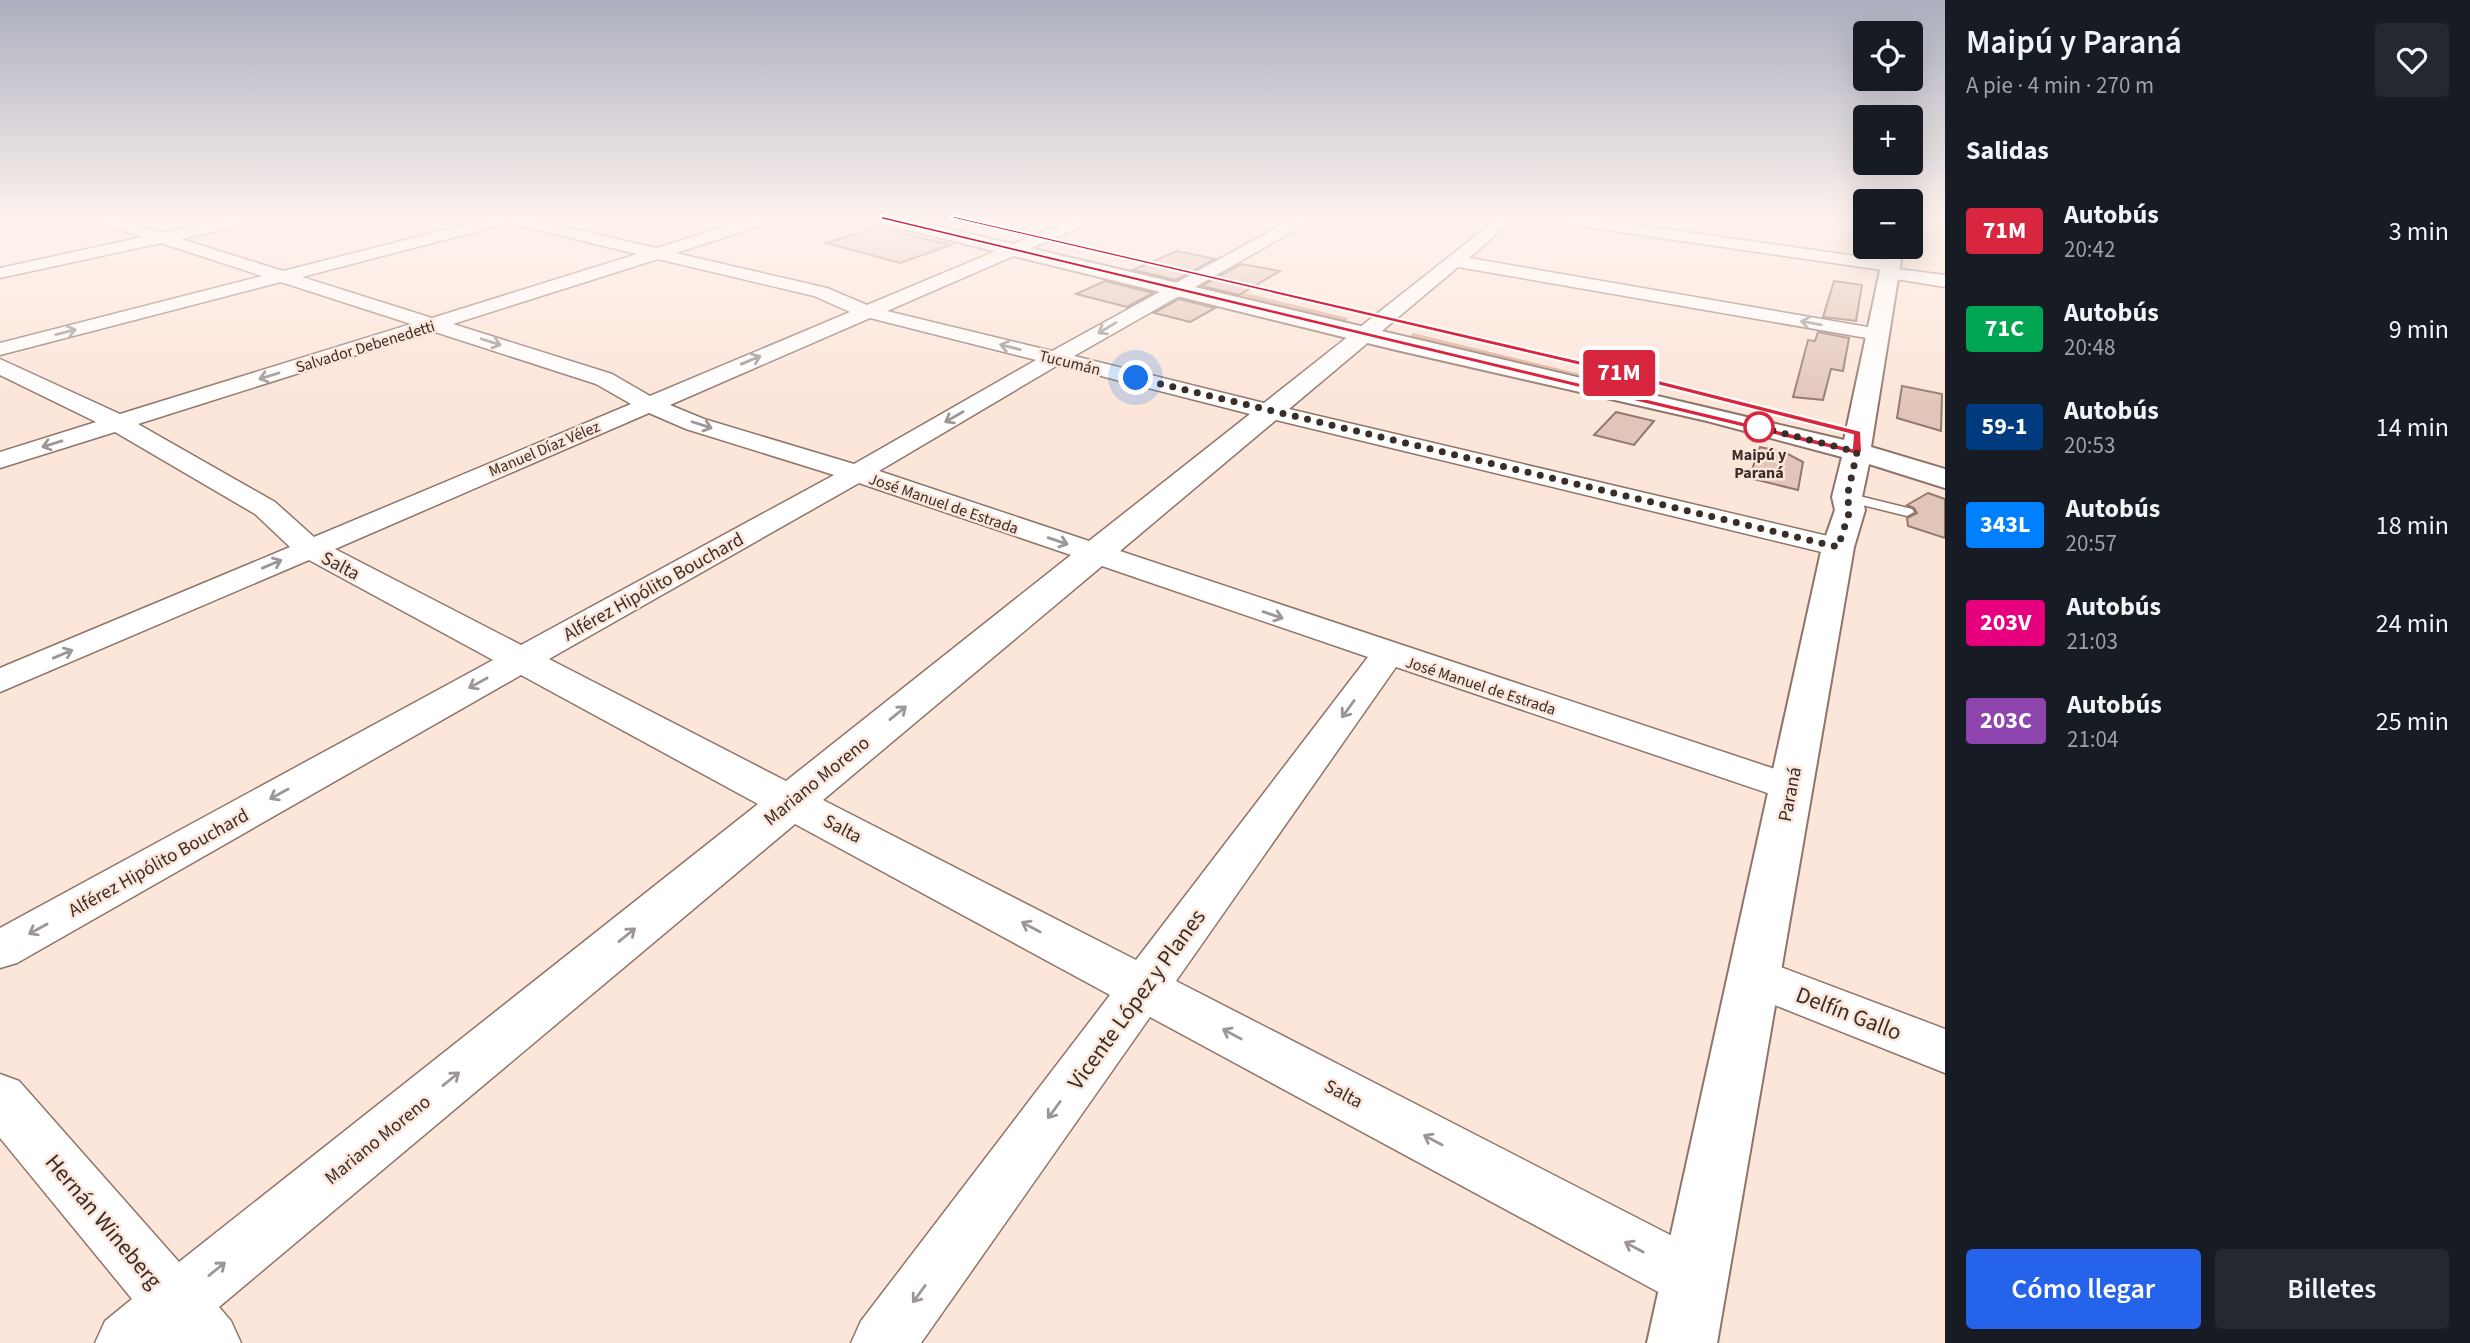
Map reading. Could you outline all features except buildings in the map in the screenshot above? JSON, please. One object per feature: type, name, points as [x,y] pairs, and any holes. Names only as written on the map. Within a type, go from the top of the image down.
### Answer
[{"type":"main road","points":[[1140,281],[1363,324],[1764,428],[1945,458]]},
{"type":"main road","points":[[1220,281],[1296,298]]},
{"type":"main road","name":"Paraná","points":[[1682,1343],[1838,547],[1849,504],[1888,281]]},
{"type":"main road","points":[[1363,324],[1385,318],[1858,442],[1945,479]]},
{"type":"street","points":[[0,349],[262,281]]},
{"type":"street","name":"José Manuel de Estrada","points":[[295,281],[604,379],[648,404],[695,424],[857,473],[1791,788]]},
{"type":"street","name":"Salvador Debenedetti","points":[[0,460],[574,281]]},
{"type":"street","name":"Tucumán","points":[[774,281],[820,292],[865,311],[1838,547]]},
{"type":"street","name":"Manuel Díaz Vélez","points":[[0,681],[940,281]]},
{"type":"street","name":"Alférez Hipólito Bouchard","points":[[0,950],[857,473],[1191,281]]},
{"type":"street","points":[[1385,318],[1430,281]]},
{"type":"street","points":[[1568,281],[1878,334]]},
{"type":"street","name":"Mariano Moreno","points":[[127,1343],[192,1323],[791,801],[1269,411],[1363,324]]},
{"type":"street","name":"Salta","points":[[0,366],[118,423],[265,508],[309,548],[1694,1279]]},
{"type":"street","name":"Vicente López y Planes","points":[[883,1343],[1388,654]]},
{"type":"street","name":"Delfín Gallo","points":[[1754,976],[1945,1051]]},
{"type":"street","name":"Hernán Wineberg","points":[[0,1098],[192,1323]]},
{"type":"lane","points":[[1849,504],[1907,518]]},
{"type":"shaded area","points":[[1216,286],[1348,318],[1346,321],[1210,289]]},
{"type":"shaded area","points":[[1413,333],[1642,389],[1410,337]]},
{"type":"bus line","name":"71M","points":[[1141,281],[1857,452],[1858,433],[1595,367],[1221,281]]},
{"type":"place","name":"Maipú y Paraná","points":[[1759,427]]},
{"type":"route","points":[[1136,378],[1838,547],[1850,510],[1847,497],[1857,452],[1759,427]]}]
